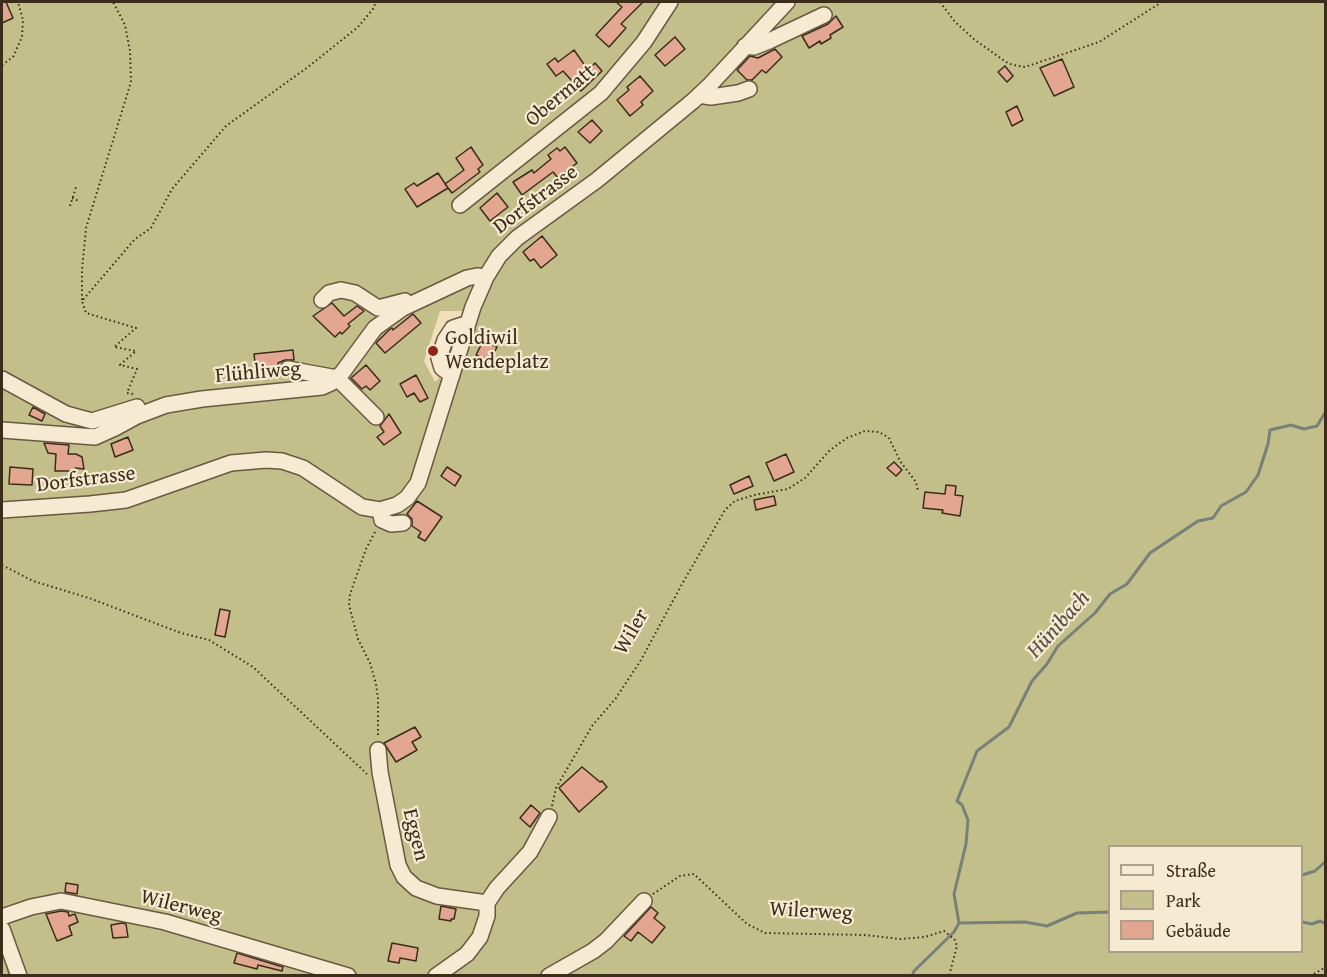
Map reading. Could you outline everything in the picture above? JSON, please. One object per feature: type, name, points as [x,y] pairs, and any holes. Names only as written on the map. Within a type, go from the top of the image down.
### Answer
[{"type":"street","name":"Obermatt","points":[[460,205],[601,93],[644,42],[670,2]]},
{"type":"street","name":"Dorfstrasse","points":[[2,510],[126,500],[231,463],[266,460],[282,461],[303,468],[353,502],[381,515],[402,501],[418,483],[467,327],[486,277],[499,256],[517,238],[597,180],[699,95],[787,2]]},
{"type":"street","points":[[746,46],[769,41],[824,15]]},
{"type":"street","points":[[699,95],[711,97],[749,89]]},
{"type":"street","points":[[337,378],[375,328],[412,303],[467,278],[486,277]]},
{"type":"street","points":[[322,300],[329,293],[341,290],[355,293],[378,308],[403,301],[412,303]]},
{"type":"street","points":[[288,369],[337,378],[376,417]]},
{"type":"street","name":"Flühliweg","points":[[2,430],[95,437],[137,416],[181,402],[315,388],[326,385],[337,378]]},
{"type":"street","points":[[2,379],[66,414],[92,421],[153,402],[172,400],[181,402]]},
{"type":"street","points":[[381,515],[391,524],[403,523]]},
{"type":"street","name":"Eggen","points":[[378,750],[382,784],[398,865],[404,877],[416,888],[437,896],[487,903]]},
{"type":"street","points":[[436,975],[467,954],[480,937],[487,916],[487,903],[497,888],[530,852],[549,817]]},
{"type":"street","points":[[549,975],[593,951],[606,941],[644,901]]},
{"type":"street","name":"Wilerweg","points":[[2,917],[31,907],[62,902],[165,922],[348,975]]},
{"type":"street","points":[[2,929],[20,975]]},
{"type":"path","points":[[2,65],[16,52],[22,37],[23,20],[18,2]]},
{"type":"path","points":[[112,2],[125,25],[130,51],[131,82],[86,228],[82,301],[86,313],[136,328],[114,347],[136,351],[120,365],[137,369],[127,393],[139,394],[127,405],[124,412]]},
{"type":"path","points":[[82,301],[135,239],[151,228],[172,189],[226,126],[308,67],[358,27],[376,2]]},
{"type":"path","points":[[940,2],[955,22],[975,40],[1006,62],[1025,67],[1099,42],[1162,2]]},
{"type":"path","points":[[70,206],[76,187]]},
{"type":"path","points":[[72,198],[79,201]]},
{"type":"path","name":"Wiler","points":[[549,817],[556,788],[574,756],[592,726],[641,660],[725,510],[735,501],[788,489],[805,478],[830,450],[847,438],[865,431],[879,432],[889,438],[900,461],[916,482],[918,491]]},
{"type":"path","points":[[378,750],[376,684],[370,663],[358,639],[349,605],[350,594],[381,515]]},
{"type":"path","points":[[2,565],[33,581],[89,598],[181,633],[209,640],[253,667],[364,772],[382,784]]},
{"type":"path","name":"Wilerweg","points":[[644,901],[680,876],[694,874],[747,924],[765,933],[866,935],[900,939],[925,937],[939,931],[947,932],[956,940],[957,946],[949,975]]},
{"type":"path","points":[[1310,975],[1326,967]]},
{"type":"green space","points":[[2,2],[1325,2],[1325,975],[2,976]],"holes":[[[440,311],[466,311],[464,319],[446,321],[432,364],[439,378],[435,382],[424,361]]]},
{"type":"building","points":[[2,2],[6,2],[13,18],[2,23]]},
{"type":"building","points":[[616,2],[643,2],[621,24],[626,28],[609,47],[596,35],[622,7]]},
{"type":"building","points":[[836,16],[843,27],[830,35],[831,38],[821,44],[820,41],[809,48],[802,36],[828,24]]},
{"type":"building","points":[[675,37],[685,49],[665,66],[655,55]]},
{"type":"building","points":[[775,49],[782,57],[766,73],[762,70],[752,80],[747,80],[737,70],[750,56],[758,58]]},
{"type":"building","points":[[574,50],[588,70],[595,63],[602,71],[581,91],[563,71],[556,76],[547,64],[555,58],[558,62]]},
{"type":"building","points":[[1062,59],[1074,87],[1054,96],[1040,68]]},
{"type":"building","points":[[1005,66],[1013,76],[1007,82],[998,72]]},
{"type":"building","points":[[640,76],[653,91],[641,102],[643,105],[630,116],[617,100]]},
{"type":"building","points":[[1017,106],[1023,120],[1012,126],[1006,112]]},
{"type":"building","points":[[592,120],[602,131],[590,143],[578,132]]},
{"type":"building","points":[[471,147],[483,165],[478,169],[480,172],[452,193],[445,184],[464,170],[456,158]]},
{"type":"building","points":[[565,147],[577,163],[558,178],[553,172],[522,195],[513,182],[532,170],[534,173],[551,159],[548,155],[557,148],[560,151]]},
{"type":"building","points":[[438,173],[448,188],[417,207],[405,189],[414,183],[417,186]]},
{"type":"building","points":[[497,193],[508,207],[490,221],[480,208]]},
{"type":"building","points":[[542,236],[557,255],[541,268],[534,259],[530,261],[523,252]]},
{"type":"building","points":[[332,303],[344,316],[357,306],[364,311],[348,324],[350,326],[342,334],[340,332],[335,337],[313,316]]},
{"type":"building","points":[[413,314],[421,323],[385,353],[376,343],[389,330],[392,328],[393,330]]},
{"type":"building","points":[[483,341],[497,347],[490,361],[476,355]]},
{"type":"building","points":[[293,350],[294,360],[278,363],[278,368],[256,371],[254,354]]},
{"type":"building","points":[[366,365],[380,381],[370,390],[366,386],[362,389],[351,378]]},
{"type":"building","points":[[416,375],[428,398],[420,402],[414,393],[407,397],[400,384]]},
{"type":"building","points":[[33,407],[45,414],[42,421],[29,415]]},
{"type":"building","points":[[389,414],[401,433],[384,445],[377,437],[384,432],[380,426]]},
{"type":"building","points":[[128,437],[133,450],[115,457],[111,444]]},
{"type":"building","points":[[44,443],[69,445],[68,454],[82,457],[84,469],[55,471],[56,454],[48,453]]},
{"type":"building","points":[[786,454],[794,472],[774,481],[766,463]]},
{"type":"building","points":[[894,462],[902,470],[896,476],[887,468]]},
{"type":"building","points":[[10,467],[33,469],[32,485],[9,484]]},
{"type":"building","points":[[447,467],[461,476],[455,486],[441,476]]},
{"type":"building","points":[[749,476],[753,486],[734,494],[730,485]]},
{"type":"building","points":[[946,485],[956,486],[955,495],[963,496],[960,516],[942,513],[943,510],[923,508],[925,492],[945,494]]},
{"type":"building","points":[[774,496],[776,505],[756,510],[754,500]]},
{"type":"building","points":[[417,501],[442,517],[425,541],[418,537],[421,532],[412,526],[412,519],[407,514]]},
{"type":"building","points":[[220,609],[230,611],[225,637],[215,635]]},
{"type":"building","points":[[415,727],[421,737],[412,742],[417,750],[396,762],[384,743]]},
{"type":"building","points":[[582,767],[607,787],[579,812],[559,788]]},
{"type":"building","points":[[531,805],[540,813],[530,827],[520,818]]},
{"type":"building","points":[[66,883],[78,885],[77,894],[65,892]]},
{"type":"building","points":[[441,906],[456,909],[454,919],[451,921],[439,919]]},
{"type":"building","points":[[651,907],[658,913],[654,918],[665,927],[652,943],[638,932],[631,941],[624,936]]},
{"type":"building","points":[[68,912],[69,916],[75,914],[78,922],[69,926],[72,935],[57,941],[46,914]]},
{"type":"building","points":[[126,924],[128,937],[113,938],[111,925]]},
{"type":"building","points":[[392,943],[418,948],[416,961],[400,958],[399,963],[388,961]]},
{"type":"building","points":[[237,953],[283,967],[282,971],[258,965],[257,969],[234,963]]},
{"type":"waterway","name":"Hünibach","points":[[912,976],[914,971],[954,932],[959,923],[954,894],[966,844],[968,820],[962,805],[957,801],[977,751],[1009,727],[1032,681],[1047,664],[1058,646],[1095,613],[1110,594],[1127,584],[1150,553],[1198,521],[1213,518],[1221,506],[1246,492],[1258,475],[1270,430],[1291,425],[1304,429],[1317,426],[1326,411]]},
{"type":"waterway","points":[[1303,875],[1315,871],[1326,861]]},
{"type":"waterway","points":[[959,923],[1025,922],[1047,926],[1077,913],[1108,912]]},
{"type":"waterway","points":[[1303,922],[1312,924],[1320,921],[1326,924]]},
{"type":"waterway","points":[[8,968],[10,976]]},
{"type":"place","name":"Goldiwil Wendeplatz","points":[[433,351]]}]
